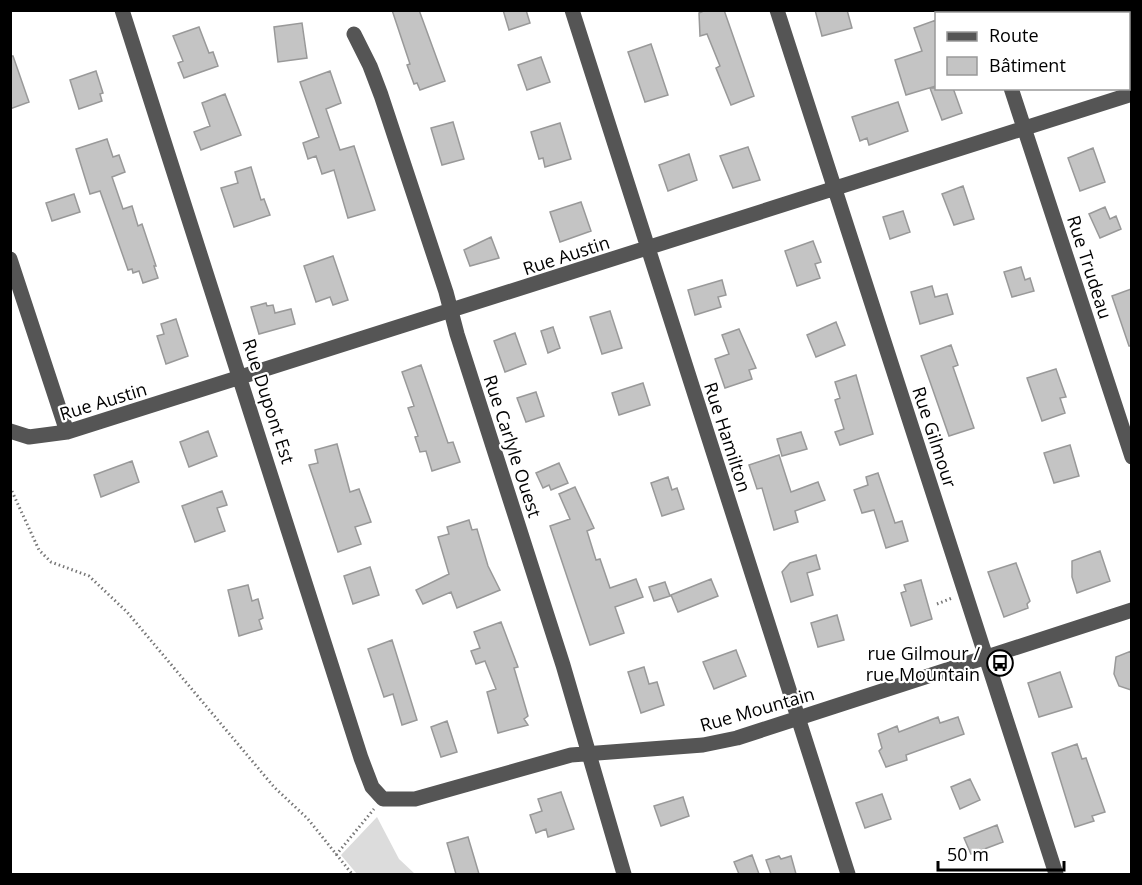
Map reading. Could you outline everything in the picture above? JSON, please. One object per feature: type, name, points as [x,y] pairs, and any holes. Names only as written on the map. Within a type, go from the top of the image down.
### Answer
[{"type":"street","name":"Rue Dupont Est","points":[[122,10],[242,379],[361,758],[372,787],[383,799]]},
{"type":"street","name":"Rue Hamilton","points":[[572,10],[848,874]]},
{"type":"street","name":"Rue Gilmour","points":[[777,10],[1056,874]]},
{"type":"street","name":"Rue Carlyle Ouest","points":[[354,34],[381,94],[451,312],[624,874]]},
{"type":"street","name":"Rue Trudeau","points":[[1012,90],[1131,458]]},
{"type":"street","name":"Rue Austin","points":[[10,431],[29,437],[67,432],[242,379],[1131,94]]},
{"type":"street","points":[[10,258],[67,432]]},
{"type":"street","name":"Rue Mountain","points":[[383,799],[401,801],[415,798],[563,757],[704,745],[797,719],[1131,610]]},
{"type":"path","points":[[10,487],[39,550],[51,562],[89,576],[108,592],[274,787],[308,819],[352,874]]},
{"type":"path","points":[[336,855],[383,799]]},
{"type":"shaded area","points":[[377,817],[399,859],[415,874],[357,874],[341,855]]},
{"type":"building","points":[[392,10],[419,10],[445,81],[420,90],[417,83],[414,84],[407,65],[410,64]]},
{"type":"building","points":[[503,10],[526,10],[530,23],[509,30]]},
{"type":"building","points":[[706,10],[724,10],[754,96],[731,105],[716,68],[720,66],[707,34],[700,36],[699,13]]},
{"type":"building","points":[[815,10],[847,10],[852,28],[822,36]]},
{"type":"building","points":[[935,20],[935,86],[906,95],[895,60],[922,51],[914,28]]},
{"type":"building","points":[[302,23],[307,58],[278,62],[274,27]]},
{"type":"building","points":[[199,27],[209,53],[213,52],[218,66],[184,78],[178,63],[183,61],[173,36]]},
{"type":"building","points":[[651,44],[668,95],[645,102],[628,52]]},
{"type":"building","points":[[10,56],[13,56],[29,102],[10,109]]},
{"type":"building","points":[[541,57],[550,82],[527,90],[518,65]]},
{"type":"building","points":[[96,71],[103,93],[100,94],[102,101],[79,109],[70,80]]},
{"type":"building","points":[[330,71],[341,103],[326,109],[340,150],[354,146],[375,210],[348,218],[334,170],[322,174],[316,156],[308,159],[303,143],[319,137],[300,82]]},
{"type":"building","points":[[930,88],[954,90],[962,113],[942,120]]},
{"type":"building","points":[[225,94],[241,135],[201,150],[194,132],[210,126],[202,103]]},
{"type":"building","points":[[898,102],[908,131],[869,145],[867,138],[860,141],[852,117]]},
{"type":"building","points":[[453,122],[464,159],[442,165],[431,128]]},
{"type":"building","points":[[560,123],[571,159],[545,167],[543,158],[539,159],[531,132]]},
{"type":"building","points":[[107,139],[113,157],[119,155],[125,172],[112,177],[123,209],[132,206],[138,226],[142,224],[156,266],[154,266],[158,278],[143,283],[139,271],[133,273],[132,269],[128,270],[100,191],[90,194],[76,149]]},
{"type":"building","points":[[748,147],[760,180],[733,188],[720,156]]},
{"type":"building","points":[[1093,148],[1105,182],[1080,191],[1068,158]]},
{"type":"building","points":[[689,154],[697,180],[668,191],[659,165]]},
{"type":"building","points":[[251,167],[261,200],[264,199],[270,215],[234,227],[221,188],[238,183],[235,172]]},
{"type":"building","points":[[963,186],[974,219],[954,225],[942,194]]},
{"type":"building","points":[[74,194],[80,212],[52,221],[46,203]]},
{"type":"building","points":[[581,202],[591,231],[560,242],[550,212]]},
{"type":"building","points":[[1105,207],[1110,219],[1116,216],[1121,229],[1100,238],[1089,214]]},
{"type":"building","points":[[903,211],[910,232],[890,239],[883,217]]},
{"type":"building","points":[[491,237],[499,258],[470,266],[464,250]]},
{"type":"building","points":[[813,241],[821,262],[815,264],[820,278],[797,286],[785,251]]},
{"type":"building","points":[[333,256],[348,300],[333,305],[330,297],[316,302],[304,266]]},
{"type":"building","points":[[1021,267],[1025,280],[1030,278],[1034,291],[1012,297],[1004,272]]},
{"type":"building","points":[[722,280],[726,295],[718,297],[721,307],[695,315],[688,290]]},
{"type":"building","points":[[932,286],[935,297],[947,294],[953,314],[920,324],[911,292]]},
{"type":"building","points":[[1131,289],[1131,346],[1129,346],[1112,296]]},
{"type":"building","points":[[266,303],[267,306],[273,305],[275,313],[291,309],[295,324],[259,334],[251,307]]},
{"type":"building","points":[[610,311],[622,348],[602,354],[590,317]]},
{"type":"building","points":[[176,319],[188,356],[166,364],[157,336],[164,334],[161,324]]},
{"type":"building","points":[[836,322],[845,345],[816,357],[807,335]]},
{"type":"building","points":[[553,327],[560,348],[548,353],[541,331]]},
{"type":"building","points":[[739,329],[756,368],[749,370],[752,379],[725,388],[715,359],[729,354],[722,335]]},
{"type":"building","points":[[515,333],[526,364],[505,372],[494,341]]},
{"type":"building","points":[[951,345],[958,365],[953,367],[974,428],[949,436],[921,356]]},
{"type":"building","points":[[421,365],[448,443],[453,442],[460,462],[432,471],[426,451],[420,452],[415,437],[418,436],[408,408],[414,406],[402,372]]},
{"type":"building","points":[[1056,369],[1066,397],[1060,398],[1065,413],[1042,421],[1027,378]]},
{"type":"building","points":[[856,375],[873,434],[840,445],[835,432],[844,429],[835,400],[840,398],[835,382]]},
{"type":"building","points":[[643,383],[650,405],[619,415],[612,393]]},
{"type":"building","points":[[536,392],[544,416],[526,422],[517,398]]},
{"type":"building","points":[[208,431],[217,456],[189,467],[180,442]]},
{"type":"building","points":[[801,432],[807,449],[782,456],[777,439]]},
{"type":"building","points":[[337,444],[350,492],[359,489],[371,522],[355,527],[361,544],[338,552],[309,465],[318,463],[315,450]]},
{"type":"building","points":[[1070,445],[1079,476],[1054,483],[1044,453]]},
{"type":"building","points":[[779,455],[791,492],[818,482],[825,500],[795,511],[798,522],[774,530],[762,488],[757,489],[749,465]]},
{"type":"building","points":[[132,461],[139,482],[101,497],[94,475]]},
{"type":"building","points":[[559,463],[568,483],[551,490],[549,485],[543,488],[536,473]]},
{"type":"building","points":[[878,473],[895,523],[902,521],[908,541],[886,548],[874,510],[862,513],[854,490],[868,485],[866,477]]},
{"type":"building","points":[[668,477],[672,490],[677,488],[684,509],[662,516],[651,483]]},
{"type":"building","points":[[575,487],[594,528],[587,531],[596,560],[600,559],[610,588],[636,579],[643,597],[615,607],[624,633],[590,645],[550,526],[570,519],[559,494]]},
{"type":"building","points":[[222,491],[227,505],[217,508],[225,531],[195,542],[182,506]]},
{"type":"building","points":[[469,520],[472,530],[477,529],[488,566],[500,590],[457,608],[451,592],[423,604],[416,590],[449,574],[438,537],[449,534],[447,527]]},
{"type":"building","points":[[1100,551],[1110,581],[1077,593],[1072,577],[1072,561]]},
{"type":"building","points":[[816,555],[820,569],[807,573],[813,595],[791,602],[782,572],[790,563]]},
{"type":"building","points":[[1016,563],[1030,601],[1027,604],[1028,608],[1004,617],[988,572]]},
{"type":"building","points":[[370,567],[379,595],[353,604],[344,576]]},
{"type":"building","points":[[711,579],[718,596],[678,612],[671,595]]},
{"type":"building","points":[[921,580],[932,619],[911,626],[901,593],[906,591],[904,585]]},
{"type":"building","points":[[665,582],[670,596],[654,601],[649,587]]},
{"type":"building","points":[[248,585],[252,601],[258,599],[263,618],[259,620],[262,629],[239,636],[228,590]]},
{"type":"building","points":[[837,615],[844,640],[818,647],[811,623]]},
{"type":"building","points":[[501,622],[518,667],[514,668],[528,716],[524,719],[528,725],[498,733],[487,692],[496,689],[485,661],[476,664],[471,651],[480,648],[474,632]]},
{"type":"building","points":[[392,640],[417,720],[402,725],[393,694],[384,697],[368,649]]},
{"type":"building","points":[[736,650],[746,676],[714,689],[703,662]]},
{"type":"building","points":[[1131,651],[1131,690],[1119,686],[1114,674],[1116,657]]},
{"type":"building","points":[[644,667],[649,684],[657,682],[664,705],[641,713],[628,672]]},
{"type":"building","points":[[1060,672],[1072,707],[1039,717],[1028,683]]},
{"type":"building","points":[[938,717],[940,723],[958,717],[964,734],[906,755],[907,760],[886,767],[879,751],[882,748],[878,734],[897,726],[899,732]]},
{"type":"building","points":[[447,721],[457,752],[441,757],[431,727]]},
{"type":"building","points":[[1077,744],[1082,759],[1086,758],[1105,812],[1092,816],[1094,821],[1075,827],[1052,753]]},
{"type":"building","points":[[970,779],[980,800],[960,809],[951,787]]},
{"type":"building","points":[[561,792],[574,829],[548,837],[546,829],[536,833],[530,815],[542,811],[538,799]]},
{"type":"building","points":[[882,794],[891,819],[865,828],[856,803]]},
{"type":"building","points":[[683,797],[689,816],[661,826],[654,806]]},
{"type":"building","points":[[997,825],[1003,842],[971,854],[964,838]]},
{"type":"building","points":[[468,837],[479,874],[456,874],[447,843]]},
{"type":"building","points":[[752,855],[759,874],[739,874],[734,862]]},
{"type":"building","points":[[779,856],[781,859],[791,856],[796,874],[771,874],[766,860]]},
{"type":"place","name":"rue Gilmour / rue Mountain","points":[[1000,663]]}]
